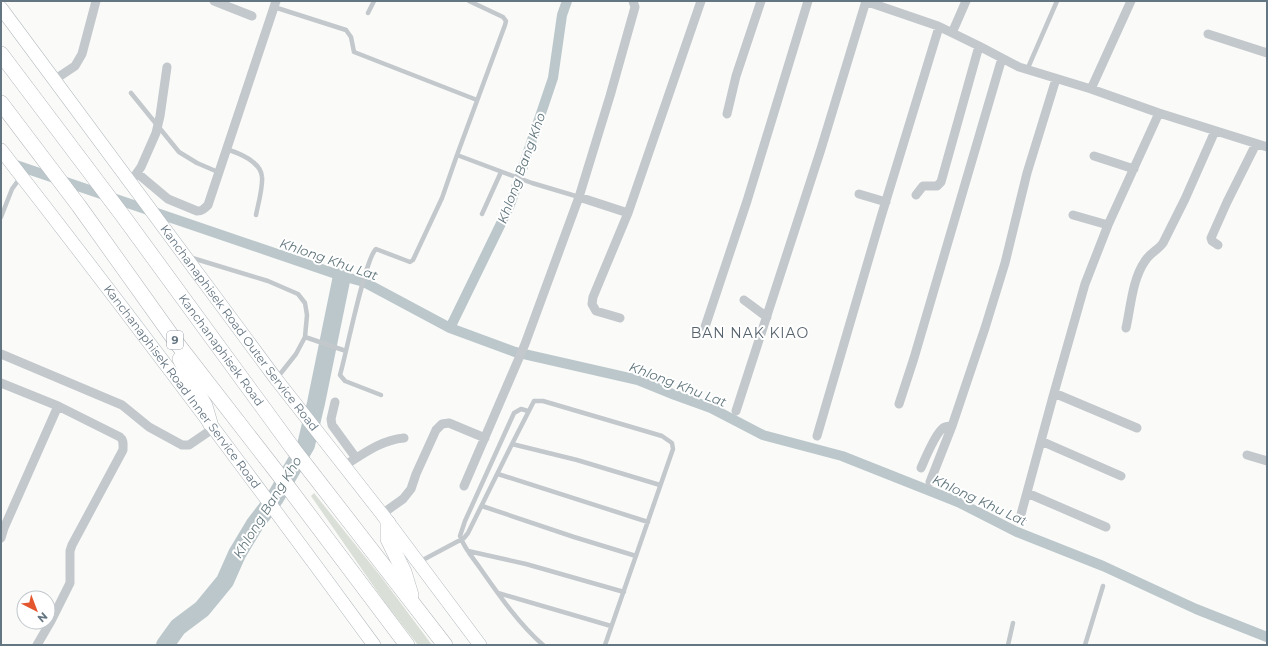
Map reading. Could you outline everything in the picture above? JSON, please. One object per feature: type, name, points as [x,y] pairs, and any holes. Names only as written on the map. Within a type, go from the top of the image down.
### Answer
[{"type":"highway","name":"Kanchanaphisek Road","points":[[1,54],[294,450],[445,645]]},
{"type":"highway","name":"9","points":[[1,103],[79,206],[179,346],[294,494],[407,645]]},
{"type":"highway","points":[[179,346],[180,360],[205,406],[212,426]]},
{"type":"highway","points":[[385,519],[388,539],[404,572],[413,604]]},
{"type":"main road","name":"Kanchanaphisek Road Outer Service Road","points":[[1,8],[54,80],[135,182],[162,223],[276,379],[304,413],[480,645]]},
{"type":"main road","name":"Kanchanaphisek Road Inner Service Road","points":[[1,150],[212,426],[374,645]]},
{"type":"street","points":[[54,80],[75,66],[82,54],[96,1]]},
{"type":"street","points":[[214,1],[252,16]]},
{"type":"street","points":[[464,486],[525,344],[579,197],[635,7],[633,1]]},
{"type":"street","points":[[620,318],[596,312],[592,304],[593,296],[628,213],[701,1]]},
{"type":"street","points":[[727,114],[736,76],[761,1]]},
{"type":"street","points":[[705,327],[747,201],[808,1]]},
{"type":"street","points":[[736,411],[821,149],[866,1],[939,27],[1027,70],[1091,89],[1159,113],[1267,147]]},
{"type":"street","points":[[952,33],[966,1]]},
{"type":"street","points":[[1091,89],[1131,1]]},
{"type":"street","points":[[167,67],[156,133],[135,182],[197,211],[200,211],[208,205],[275,4]]},
{"type":"street","points":[[817,436],[939,27]]},
{"type":"street","points":[[1208,34],[1267,53]]},
{"type":"street","points":[[916,195],[923,186],[938,186],[942,182],[978,46]]},
{"type":"street","points":[[899,404],[914,358],[1002,58]]},
{"type":"street","points":[[930,482],[952,426],[985,328],[1005,263],[1027,173],[1056,78]]},
{"type":"street","points":[[1020,518],[1085,284],[1108,225],[1159,113]]},
{"type":"street","points":[[1126,328],[1136,280],[1140,270],[1149,255],[1163,244],[1215,131]]},
{"type":"street","points":[[1218,245],[1212,241],[1211,238],[1256,144]]},
{"type":"street","points":[[1094,156],[1134,169]]},
{"type":"street","points":[[859,194],[886,202]]},
{"type":"street","points":[[579,197],[628,213]]},
{"type":"street","points":[[1073,215],[1108,225]]},
{"type":"street","points":[[744,300],[766,317]]},
{"type":"street","points":[[1,354],[122,405],[149,427],[182,445],[189,445],[212,426]]},
{"type":"street","points":[[1,383],[58,406],[122,438],[123,445],[123,450],[72,545],[70,551],[70,583],[37,645]]},
{"type":"street","points":[[1054,393],[1137,428]]},
{"type":"street","points":[[335,402],[331,419],[332,425],[356,458]]},
{"type":"street","points":[[1,538],[4,528],[58,406]]},
{"type":"street","points":[[385,519],[411,489],[416,474],[436,430],[442,424],[449,423],[485,438]]},
{"type":"street","points":[[921,468],[941,429],[946,426],[952,426]]},
{"type":"street","points":[[344,466],[378,445],[393,439],[404,438]]},
{"type":"street","points":[[1041,441],[1121,476]]},
{"type":"street","points":[[1247,455],[1267,461]]},
{"type":"street","points":[[1026,493],[1106,527]]},
{"type":"lane","points":[[368,13],[374,1]]},
{"type":"lane","points":[[381,395],[345,381],[342,378],[340,375],[345,350],[361,287],[376,249],[410,262],[413,260],[442,198],[505,25],[506,21],[503,17],[469,1]]},
{"type":"lane","points":[[1027,70],[1057,1]]},
{"type":"lane","points":[[275,4],[346,30],[351,37],[354,52],[478,100]]},
{"type":"lane","points":[[130,93],[179,152],[197,163],[218,172]]},
{"type":"lane","points":[[226,149],[251,160],[261,171],[262,178],[256,215]]},
{"type":"lane","points":[[457,155],[517,178],[579,197]]},
{"type":"lane","points":[[482,214],[501,172]]},
{"type":"lane","points":[[1,218],[19,173]]},
{"type":"lane","points":[[186,256],[268,281],[298,294],[305,303],[307,315],[305,337],[296,354],[276,379]]},
{"type":"lane","points":[[305,337],[345,350]]},
{"type":"lane","points":[[418,563],[461,540],[468,533],[534,401],[543,401],[662,436],[672,443],[673,449],[605,645]]},
{"type":"lane","points":[[528,411],[521,409],[514,413],[465,521],[460,536],[468,551],[498,593],[529,632],[543,645]]},
{"type":"lane","points":[[512,444],[577,460],[660,485]]},
{"type":"lane","points":[[498,474],[648,522]]},
{"type":"lane","points":[[482,506],[636,556]]},
{"type":"lane","points":[[468,551],[526,564],[624,592]]},
{"type":"lane","points":[[1085,645],[1103,586]]},
{"type":"lane","points":[[498,593],[611,626]]},
{"type":"lane","points":[[1008,645],[1013,622]]},
{"type":"shaded area","points":[[314,493],[382,578],[432,645],[418,645],[386,604],[311,496]]},
{"type":"waterway","name":"Khlong Bang Kho","points":[[450,328],[510,205],[553,78],[562,15],[567,1]]},
{"type":"waterway","name":"Khlong Khu Lat","points":[[10,163],[342,276],[364,282],[450,328],[515,352],[638,380],[711,408],[763,435],[842,456],[958,502],[1017,532],[1103,566],[1196,609],[1267,637]]},
{"type":"waterway","name":"Khlong Bang Kho","points":[[165,645],[178,627],[202,609],[225,581],[237,554],[255,524],[275,498],[306,445],[342,276]]},
{"type":"district","name":"BAN NAK KIAO","points":[[750,333]]}]
